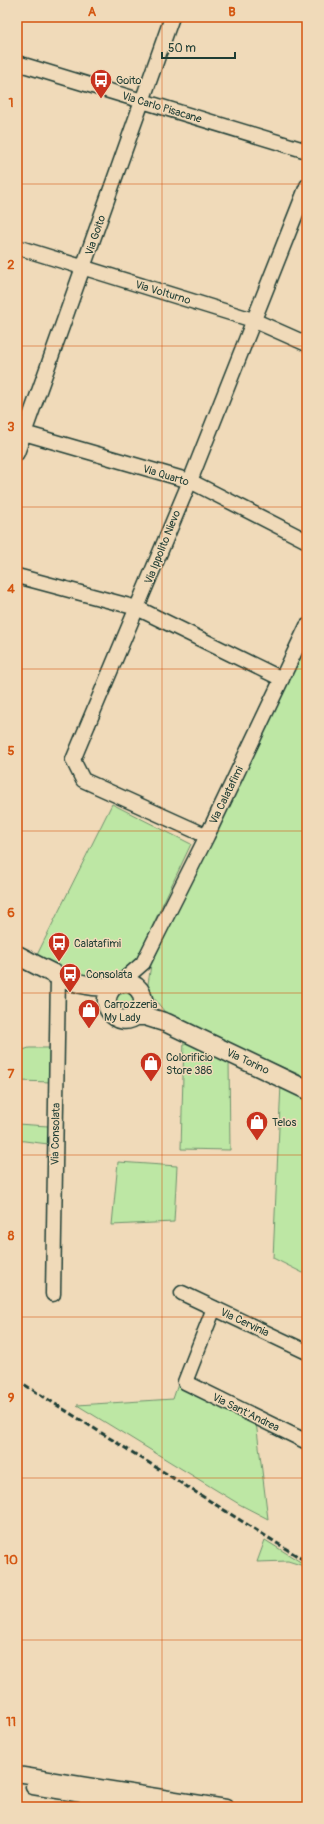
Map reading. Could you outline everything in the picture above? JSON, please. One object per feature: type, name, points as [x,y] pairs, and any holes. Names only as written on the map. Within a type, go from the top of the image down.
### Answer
[{"type":"main road","name":"Via Torino","points":[[17,955],[58,974],[87,985],[100,995],[109,1012],[119,1019],[145,1016],[167,1023],[307,1090]]},
{"type":"main road","points":[[107,1006],[107,994],[118,984]]},
{"type":"main road","name":"Via Torino","points":[[87,985],[132,984],[167,1023]]},
{"type":"main road","points":[[136,1016],[140,1011],[142,996]]},
{"type":"street","name":"Via Goito","points":[[17,453],[20,432],[84,268],[172,17]]},
{"type":"street","name":"Via Carlo Pisacane","points":[[17,63],[307,151]]},
{"type":"street","name":"Via Ippolito Nievo","points":[[206,836],[83,780],[73,760],[190,481],[307,186]]},
{"type":"street","name":"Via Volturno","points":[[17,247],[253,320],[307,344]]},
{"type":"street","name":"Via Quarto","points":[[20,432],[190,481],[307,541]]},
{"type":"street","points":[[17,576],[137,608],[282,679]]},
{"type":"street","name":"Via Calatafimi","points":[[118,984],[143,963],[307,626]]},
{"type":"street","name":"Via Calatafimi","points":[[142,996],[143,963]]},
{"type":"street","name":"Via Consolata","points":[[53,1294],[58,974]]},
{"type":"street","name":"Via Cervinia","points":[[182,1293],[307,1352]]},
{"type":"street","name":"Via Sant'Andrea","points":[[214,1308],[185,1382],[307,1442]]},
{"type":"street","points":[[17,1774],[226,1807]]},
{"type":"street","points":[[17,1784],[155,1807]]},
{"type":"green space","points":[[307,642],[307,1078],[168,1016],[153,997],[148,984],[151,965]]},
{"type":"green space","points":[[112,804],[191,844],[134,965],[122,975],[112,979],[90,978],[36,957]]},
{"type":"green space","points":[[126,988],[138,1001],[127,1013],[116,1008],[114,997]]},
{"type":"green space","points":[[184,1039],[229,1059],[230,1150],[181,1149]]},
{"type":"green space","points":[[29,1048],[51,1048],[51,1082],[19,1081],[17,1113],[17,1052]]},
{"type":"green space","points":[[281,1084],[307,1097],[307,1269],[305,1274],[273,1258]]},
{"type":"green space","points":[[17,1124],[48,1126],[48,1144],[17,1140]]},
{"type":"green space","points":[[118,1162],[177,1166],[174,1222],[112,1225]]},
{"type":"green space","points":[[178,1384],[256,1422],[268,1519],[239,1504],[77,1405],[173,1399]]},
{"type":"green space","points":[[265,1540],[307,1567],[288,1561],[257,1562]]},
{"type":"railway","points":[[17,1380],[307,1562]]},
{"type":"place","name":"Goito","points":[[101,100]]},
{"type":"place","name":"Calatafimi","points":[[59,962]]},
{"type":"place","name":"Consolata","points":[[70,994]]},
{"type":"place","name":"Carrozzeria My Lady","points":[[89,1030]]},
{"type":"place","name":"Colorificio Store 386","points":[[151,1082]]},
{"type":"place","name":"Telos","points":[[257,1142]]}]
